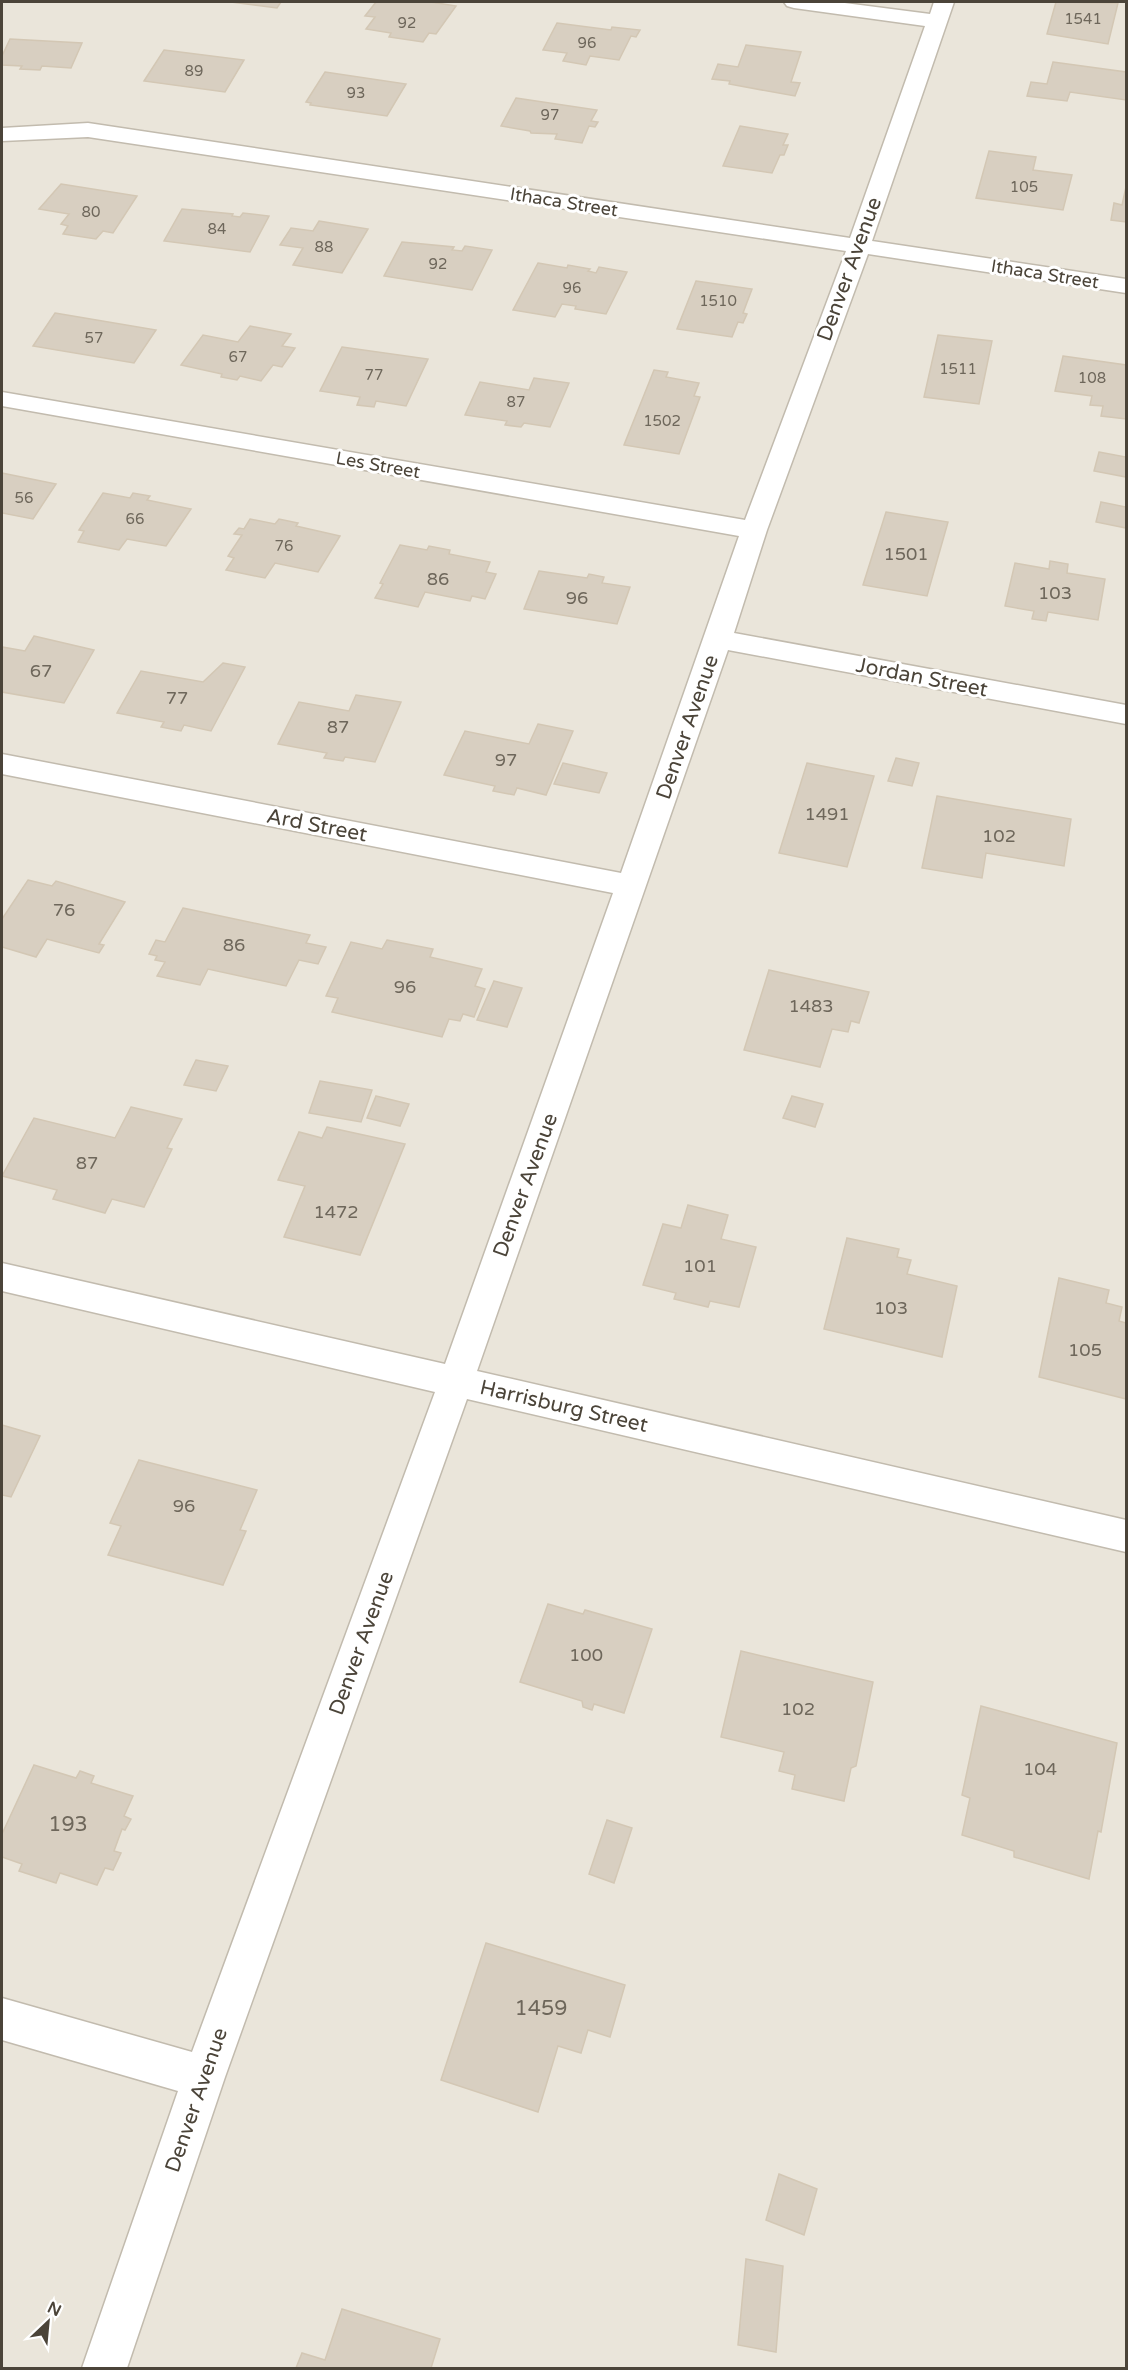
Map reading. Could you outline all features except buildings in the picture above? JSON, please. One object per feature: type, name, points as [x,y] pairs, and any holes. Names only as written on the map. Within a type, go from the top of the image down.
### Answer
[{"type":"street","points":[[794,2],[940,11]]},
{"type":"street","name":"Denver Avenue","points":[[104,2368],[204,2077],[456,1381],[632,886],[754,530],[859,246],[940,11]]},
{"type":"street","name":"Ithaca Street","points":[[2,134],[88,130],[1126,286]]},
{"type":"street","name":"Les Street","points":[[2,399],[754,530]]},
{"type":"street","name":"Jordan Street","points":[[718,639],[1126,715]]},
{"type":"street","name":"Ard Street","points":[[2,764],[632,886]]},
{"type":"street","name":"Harrisburg Street","points":[[2,1277],[1126,1536]]},
{"type":"street","points":[[2,2019],[204,2077]]},
{"type":"shaded area","points":[[2,2],[1126,2],[1126,2368],[2,2368]]}]
